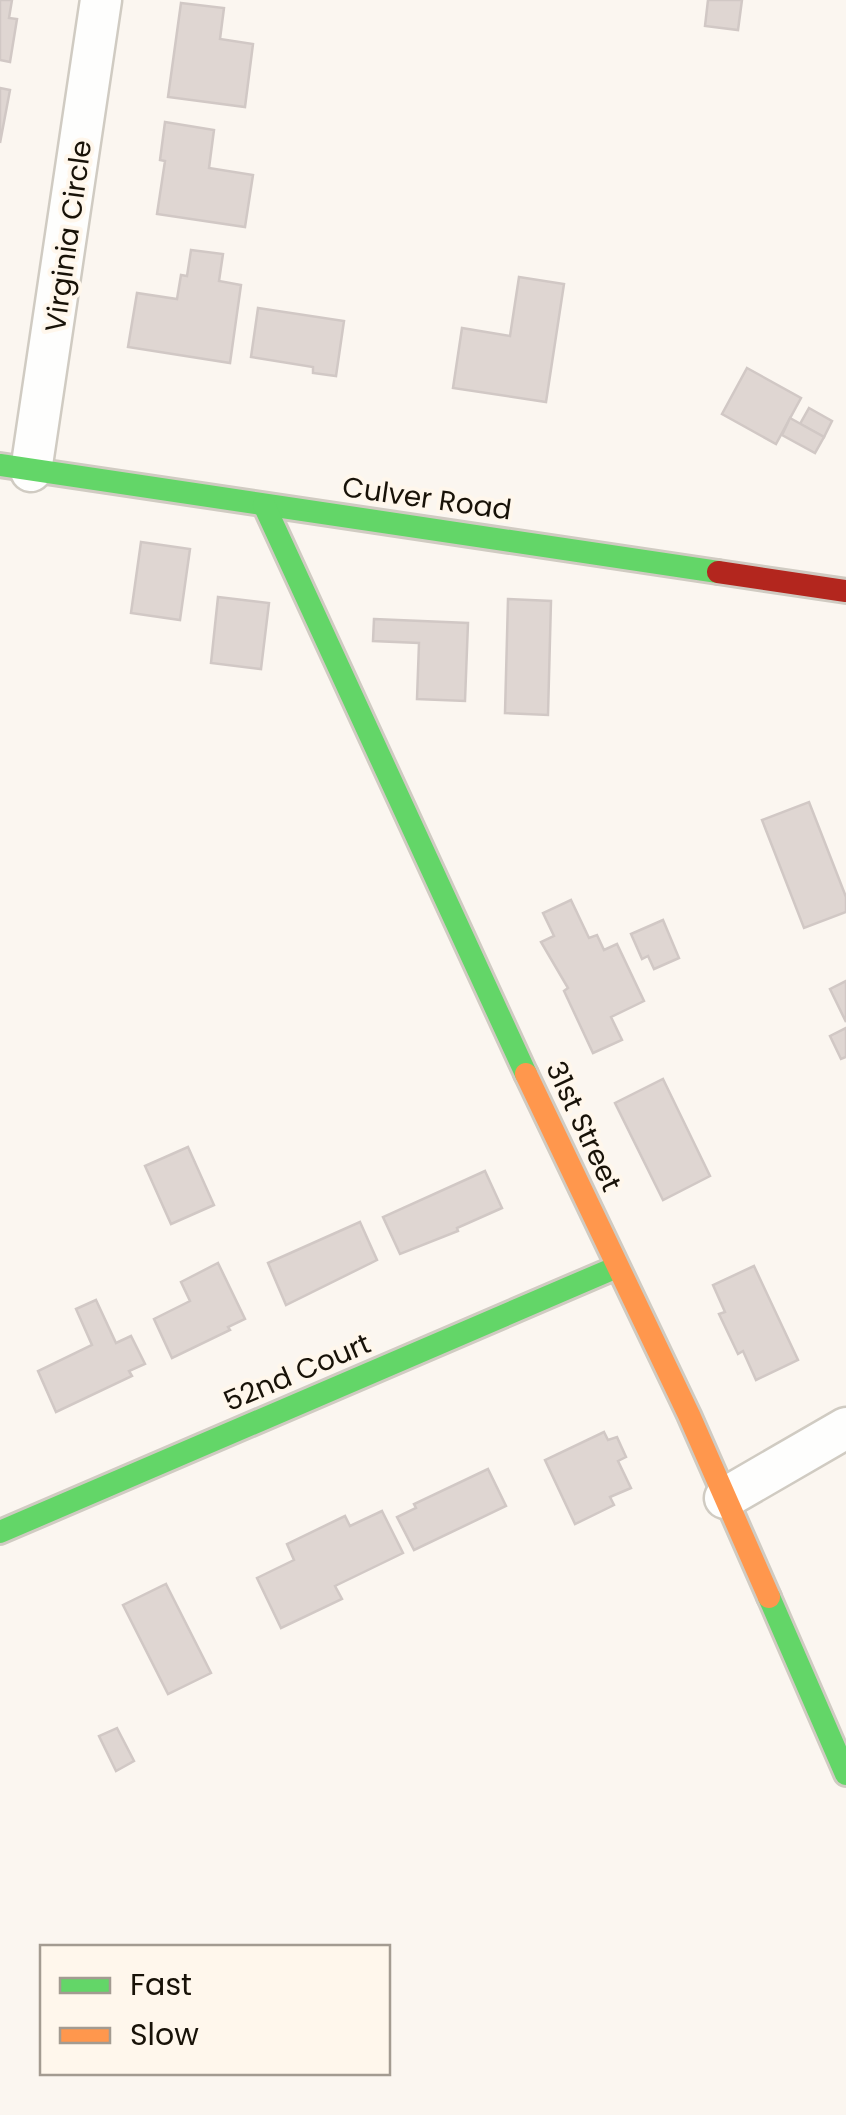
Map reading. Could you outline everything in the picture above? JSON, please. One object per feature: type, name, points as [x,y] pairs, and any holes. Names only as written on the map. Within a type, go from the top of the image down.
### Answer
[{"type":"street","name":"Virginia Circle","points":[[16,468],[52,347],[101,0]]},
{"type":"street","name":"Culver Road","points":[[16,468],[846,591]]},
{"type":"street","name":"31st Street","points":[[264,504],[689,1415],[846,1774]]},
{"type":"street","name":"52nd Court","points":[[0,1532],[617,1266]]},
{"type":"street","points":[[725,1498],[846,1428]]},
{"type":"building","points":[[0,0],[12,0],[9,18],[17,19],[10,62],[0,60]]},
{"type":"building","points":[[708,0],[742,0],[738,30],[705,26]]},
{"type":"building","points":[[181,3],[224,8],[220,39],[253,44],[245,107],[168,97]]},
{"type":"building","points":[[0,88],[10,90],[0,143]]},
{"type":"building","points":[[165,122],[214,130],[209,168],[253,175],[245,227],[157,214],[165,161],[160,160]]},
{"type":"building","points":[[191,250],[223,254],[219,281],[241,285],[230,363],[128,347],[137,293],[177,299],[181,275],[187,276]]},
{"type":"building","points":[[519,277],[564,284],[546,402],[453,388],[462,328],[510,336]]},
{"type":"building","points":[[258,308],[344,321],[336,376],[313,373],[313,367],[251,357]]},
{"type":"building","points":[[747,368],[801,398],[776,444],[722,414]]},
{"type":"building","points":[[809,408],[832,421],[824,437],[800,424]]},
{"type":"building","points":[[790,418],[824,437],[815,453],[782,435]]},
{"type":"building","points":[[141,542],[190,549],[180,620],[131,613]]},
{"type":"building","points":[[218,597],[269,603],[261,669],[211,663]]},
{"type":"building","points":[[508,599],[551,601],[548,715],[505,713]]},
{"type":"building","points":[[374,619],[468,623],[465,701],[417,699],[419,643],[373,641]]},
{"type":"building","points":[[809,802],[846,897],[846,912],[804,928],[762,820]]},
{"type":"building","points":[[571,900],[589,938],[597,935],[604,950],[617,944],[644,1001],[611,1017],[622,1040],[593,1053],[564,991],[568,988],[541,942],[554,936],[543,913]]},
{"type":"building","points":[[663,920],[679,958],[654,969],[648,956],[642,959],[631,934]]},
{"type":"building","points":[[846,981],[846,1022],[830,989]]},
{"type":"building","points":[[846,1028],[846,1057],[841,1059],[830,1036]]},
{"type":"building","points":[[663,1079],[710,1176],[663,1200],[615,1103]]},
{"type":"building","points":[[188,1147],[214,1205],[171,1224],[145,1166]]},
{"type":"building","points":[[485,1171],[502,1208],[400,1254],[383,1217]]},
{"type":"building","points":[[360,1222],[377,1260],[286,1305],[268,1263]]},
{"type":"building","points":[[218,1263],[245,1319],[172,1358],[154,1319],[190,1301],[181,1282]]},
{"type":"building","points":[[754,1266],[798,1360],[756,1380],[719,1314],[725,1312],[713,1285]]},
{"type":"building","points":[[96,1300],[116,1343],[131,1336],[145,1364],[129,1371],[132,1376],[56,1412],[38,1371],[92,1345],[76,1309]]},
{"type":"building","points":[[604,1432],[608,1440],[617,1437],[626,1457],[618,1461],[631,1488],[610,1497],[614,1505],[575,1524],[545,1460]]},
{"type":"building","points":[[488,1469],[506,1506],[414,1550],[397,1517],[416,1508],[414,1504]]},
{"type":"building","points":[[382,1511],[403,1553],[335,1586],[342,1599],[281,1628],[257,1578],[294,1560],[287,1544],[345,1516],[350,1526]]},
{"type":"building","points":[[166,1584],[211,1673],[168,1694],[123,1605]]},
{"type":"building","points":[[117,1728],[134,1761],[116,1771],[99,1736]]},
{"type":"traffic: fast","points":[[0,465],[718,572]]},
{"type":"traffic: fast","points":[[264,505],[526,1074]]},
{"type":"traffic: fast","points":[[0,1532],[617,1267]]},
{"type":"traffic: fast","points":[[769,1597],[846,1774]]},
{"type":"traffic: slow","points":[[526,1074],[689,1415],[769,1597]]},
{"type":"traffic: jam","points":[[718,572],[846,591]]}]
